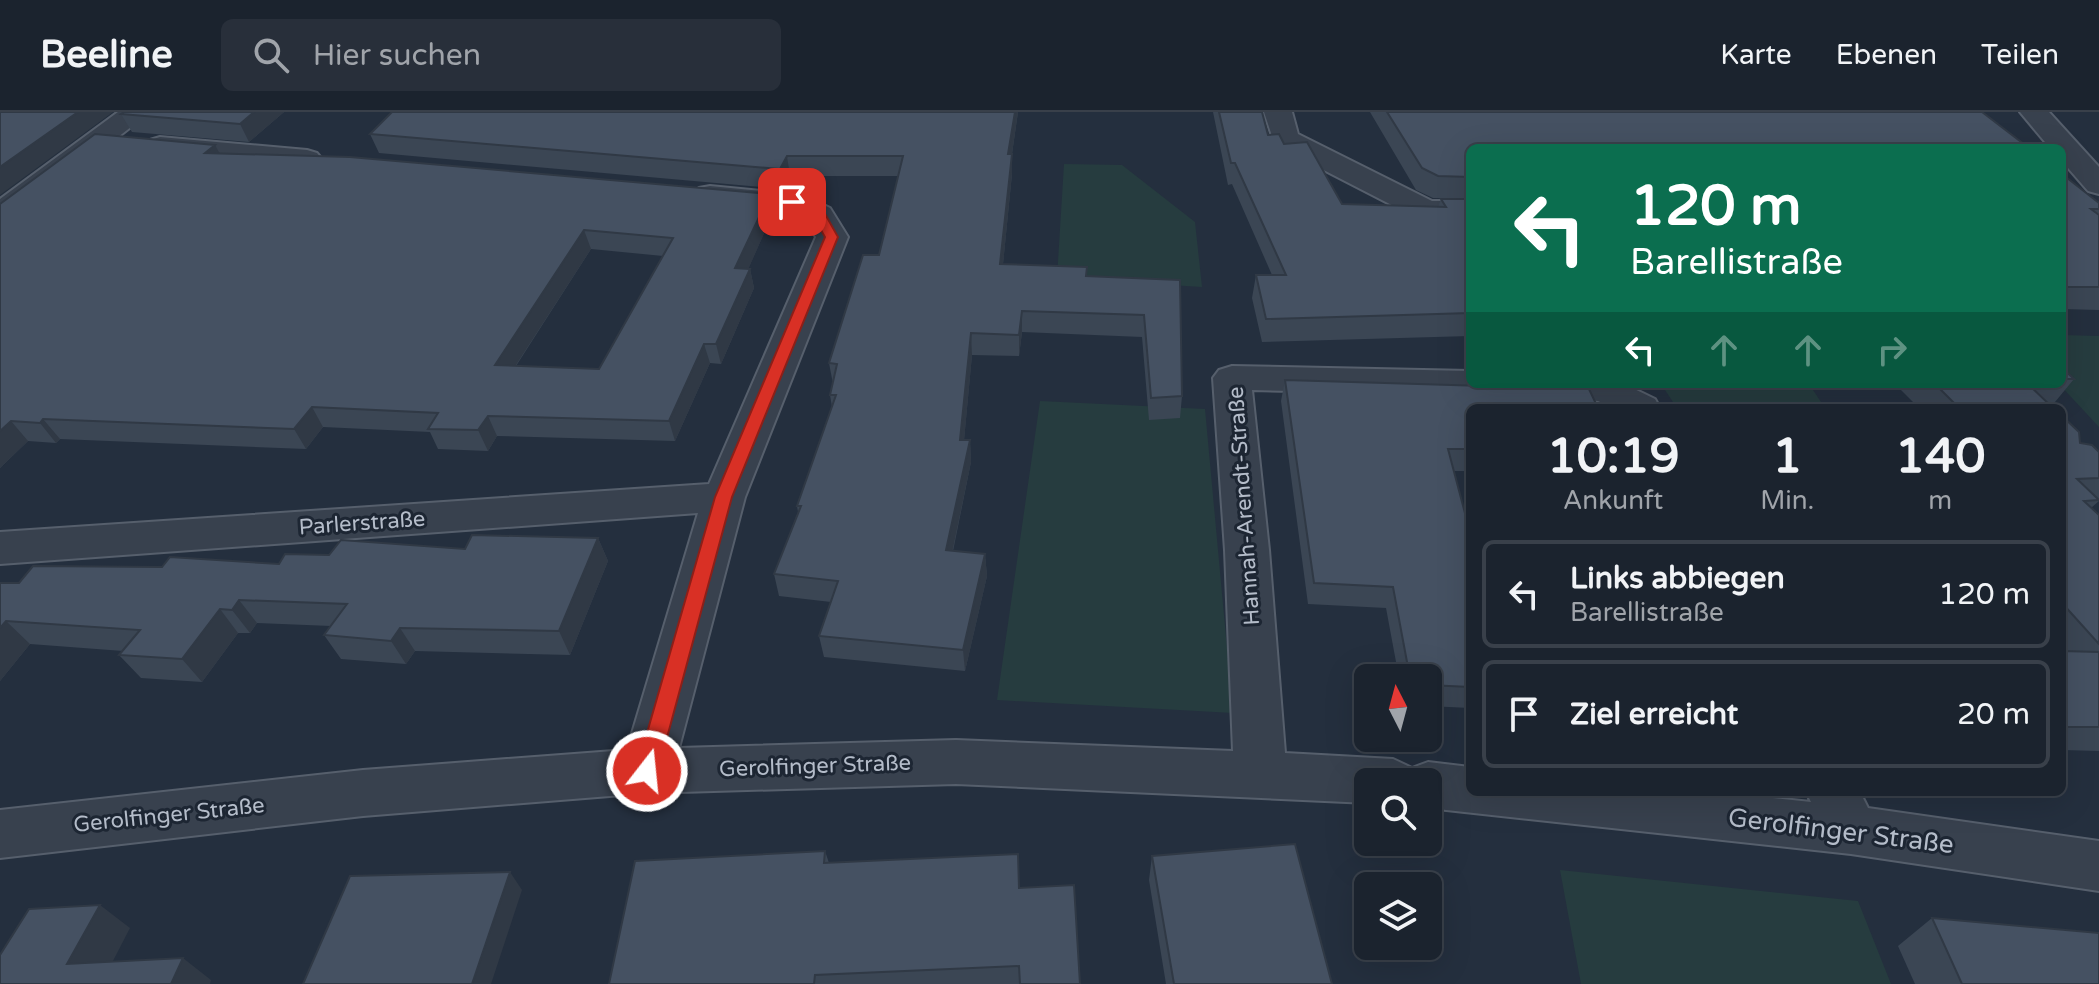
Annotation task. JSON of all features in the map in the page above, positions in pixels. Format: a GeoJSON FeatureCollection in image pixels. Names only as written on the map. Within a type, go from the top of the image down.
{"type":"FeatureCollection","features":[{"type":"Feature","properties":{"kind":"street"},"geometry":{"type":"LineString","coordinates":[[0,214],[136,112]]}},
{"type":"Feature","properties":{"kind":"street"},"geometry":{"type":"LineString","coordinates":[[1278,112],[1285,139],[1426,210],[1466,210]]}},
{"type":"Feature","properties":{"kind":"street"},"geometry":{"type":"LineString","coordinates":[[2034,112],[2062,144]]}},
{"type":"Feature","properties":{"kind":"street"},"geometry":{"type":"LineString","coordinates":[[98,140],[337,162]]}},
{"type":"Feature","properties":{"kind":"street"},"geometry":{"type":"LineString","coordinates":[[2066,148],[2099,185]]}},
{"type":"Feature","properties":{"kind":"street"},"geometry":{"type":"LineString","coordinates":[[647,771],[724,497],[832,237],[819,215],[792,202],[685,193]]}},
{"type":"Feature","properties":{"kind":"street","name":"Hannah-Arendt-Straße"},"geometry":{"type":"LineString","coordinates":[[1260,774],[1247,550],[1232,378],[1466,383]]}},
{"type":"Feature","properties":{"kind":"street"},"geometry":{"type":"LineString","coordinates":[[1580,388],[1600,389],[1635,404]]}},
{"type":"Feature","properties":{"kind":"street","name":"Parlerstraße"},"geometry":{"type":"LineString","coordinates":[[0,548],[724,497]]}},
{"type":"Feature","properties":{"kind":"street","name":"Gerolfinger Straße"},"geometry":{"type":"LineString","coordinates":[[0,834],[363,793],[647,771],[956,762],[1354,780]]}},
{"type":"Feature","properties":{"kind":"street"},"geometry":{"type":"LineString","coordinates":[[1442,787],[1466,790]]}},
{"type":"Feature","properties":{"kind":"street","name":"Gerolfinger Straße"},"geometry":{"type":"LineString","coordinates":[[1562,796],[1842,811],[2099,866]]}},
{"type":"Feature","properties":{"kind":"green space"},"geometry":{"type":"Polygon","coordinates":[[[1064,164],[1122,165],[1195,222],[1202,287],[1057,278],[1064,164]]]}},
{"type":"Feature","properties":{"kind":"green space"},"geometry":{"type":"Polygon","coordinates":[[[2066,335],[2099,336],[2099,427],[2063,388],[2066,388],[2066,335]]]}},
{"type":"Feature","properties":{"kind":"green space"},"geometry":{"type":"Polygon","coordinates":[[[1664,388],[1812,388],[1822,404],[1674,404],[1664,388]]]}},
{"type":"Feature","properties":{"kind":"green space"},"geometry":{"type":"Polygon","coordinates":[[[1040,401],[1205,409],[1233,713],[997,700],[1040,401]]]}},
{"type":"Feature","properties":{"kind":"green space"},"geometry":{"type":"Polygon","coordinates":[[[1560,870],[1858,901],[1891,984],[1581,984],[1560,870]]]}},
{"type":"Feature","properties":{"kind":"building"},"geometry":{"type":"Polygon","coordinates":[[[0,112],[78,112],[0,167],[0,112]]]}},
{"type":"Feature","properties":{"kind":"building"},"geometry":{"type":"Polygon","coordinates":[[[254,112],[240,124],[121,114],[254,112]]]}},
{"type":"Feature","properties":{"kind":"building"},"geometry":{"type":"Polygon","coordinates":[[[392,112],[1015,112],[1008,154],[1012,154],[1000,264],[1087,267],[1086,276],[1180,280],[1182,396],[1151,398],[1144,315],[1022,311],[1019,335],[971,333],[960,440],[970,440],[946,550],[985,554],[963,650],[819,636],[838,581],[774,574],[801,506],[797,506],[836,395],[830,395],[837,364],[829,363],[863,255],[879,255],[903,156],[787,156],[780,169],[370,134],[392,112]]]}},
{"type":"Feature","properties":{"kind":"building"},"geometry":{"type":"Polygon","coordinates":[[[1219,112],[1262,112],[1268,135],[1279,134],[1284,144],[1307,142],[1342,204],[1446,207],[1441,199],[1466,199],[1466,313],[1266,319],[1256,275],[1286,275],[1235,163],[1231,163],[1219,112]]]}},
{"type":"Feature","properties":{"kind":"building"},"geometry":{"type":"Polygon","coordinates":[[[1387,112],[1982,112],[2024,144],[1466,144],[1466,177],[1438,176],[1422,168],[1387,112]]]}},
{"type":"Feature","properties":{"kind":"building"},"geometry":{"type":"Polygon","coordinates":[[[95,134],[215,145],[205,153],[350,157],[770,194],[735,268],[750,269],[716,344],[704,344],[669,421],[488,416],[478,430],[428,429],[438,413],[312,407],[294,429],[43,419],[40,423],[11,421],[0,431],[0,204],[95,134]],[[584,230],[495,365],[599,369],[673,238],[584,230]]]}},
{"type":"Feature","properties":{"kind":"building"},"geometry":{"type":"Polygon","coordinates":[[[2066,177],[2099,203],[2099,209],[2091,209],[2099,215],[2099,287],[2066,287],[2066,177]]]}},
{"type":"Feature","properties":{"kind":"building"},"geometry":{"type":"Polygon","coordinates":[[[1285,380],[1466,385],[1466,388],[1589,389],[1596,404],[1466,404],[1466,449],[1448,449],[1466,517],[1466,687],[1442,686],[1442,664],[1407,664],[1393,587],[1314,583],[1285,380]]]}},
{"type":"Feature","properties":{"kind":"building"},"geometry":{"type":"Polygon","coordinates":[[[1939,388],[2032,388],[2049,404],[1955,404],[1939,388]]]}},
{"type":"Feature","properties":{"kind":"building"},"geometry":{"type":"Polygon","coordinates":[[[2066,420],[2079,432],[2080,443],[2092,445],[2099,452],[2099,478],[2077,479],[2099,500],[2084,501],[2099,515],[2099,644],[2066,607],[2066,420]]]}},
{"type":"Feature","properties":{"kind":"building"},"geometry":{"type":"Polygon","coordinates":[[[472,535],[598,538],[559,631],[400,628],[391,641],[324,635],[347,604],[239,600],[232,610],[220,609],[182,659],[119,655],[140,630],[6,621],[0,628],[0,583],[19,583],[33,566],[162,567],[170,557],[279,564],[285,554],[329,555],[341,540],[465,549],[472,535]]]}},
{"type":"Feature","properties":{"kind":"building"},"geometry":{"type":"Polygon","coordinates":[[[2066,651],[2099,652],[2099,727],[2066,727],[2066,651]]]}},
{"type":"Feature","properties":{"kind":"building"},"geometry":{"type":"Polygon","coordinates":[[[1295,844],[1332,984],[1174,984],[1152,856],[1295,844]]]}},
{"type":"Feature","properties":{"kind":"building"},"geometry":{"type":"Polygon","coordinates":[[[825,851],[824,863],[1018,854],[1019,888],[1074,885],[1080,984],[1020,984],[1019,966],[815,975],[814,984],[609,984],[635,861],[825,851]]]}},
{"type":"Feature","properties":{"kind":"building"},"geometry":{"type":"Polygon","coordinates":[[[510,872],[472,984],[303,984],[350,876],[510,872]]]}},
{"type":"Feature","properties":{"kind":"building"},"geometry":{"type":"Polygon","coordinates":[[[100,905],[67,964],[183,958],[171,984],[0,984],[0,955],[29,909],[100,905]]]}},
{"type":"Feature","properties":{"kind":"building"},"geometry":{"type":"Polygon","coordinates":[[[1932,918],[2099,933],[2099,984],[1962,984],[1932,918]]]}},
{"type":"Feature","properties":{"kind":"route"},"geometry":{"type":"LineString","coordinates":[[647,771],[724,497],[832,237],[819,215],[792,202]]}}]}
